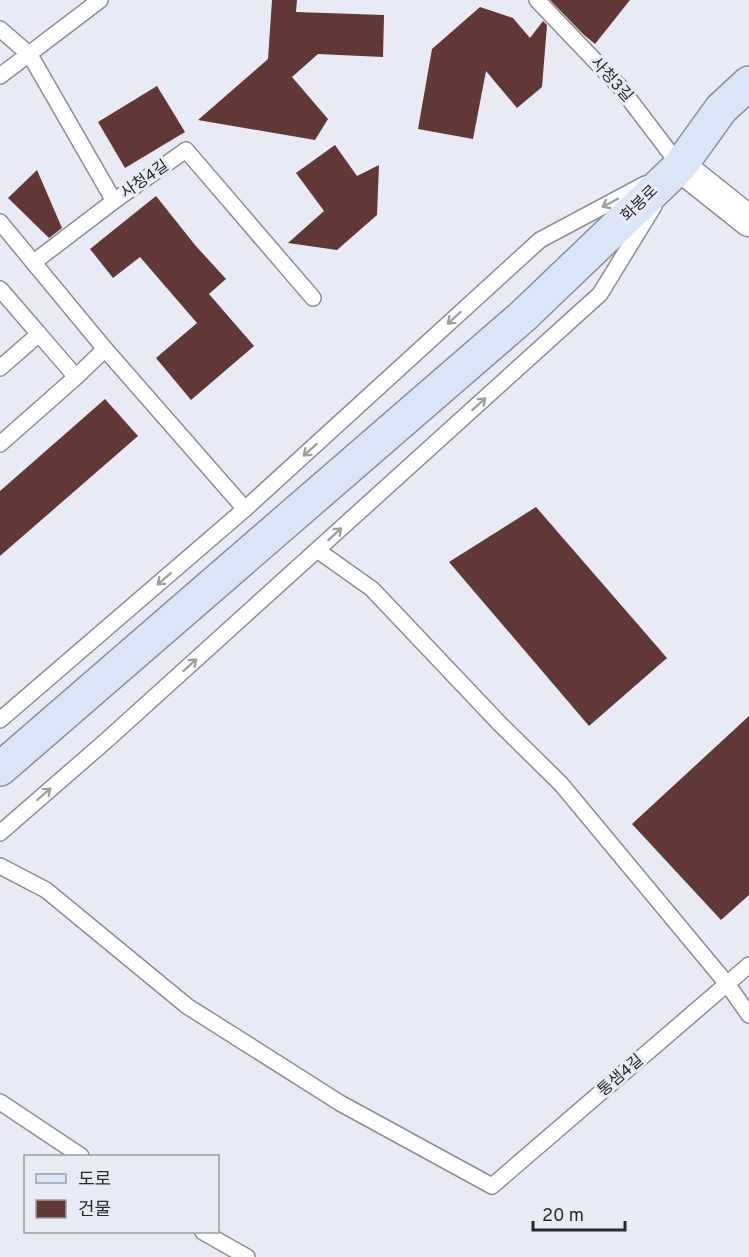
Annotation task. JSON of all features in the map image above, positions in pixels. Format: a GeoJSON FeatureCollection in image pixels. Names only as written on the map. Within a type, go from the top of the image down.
{"type":"FeatureCollection","features":[{"type":"Feature","properties":{"kind":"street","name":"화봉로"},"geometry":{"type":"LineString","coordinates":[[0,769],[522,316],[680,165],[721,109],[749,83]]}},
{"type":"Feature","properties":{"kind":"street"},"geometry":{"type":"LineString","coordinates":[[680,165],[749,221]]}},
{"type":"Feature","properties":{"kind":"lane"},"geometry":{"type":"LineString","coordinates":[[0,76],[100,0]]}},
{"type":"Feature","properties":{"kind":"lane","name":"사청3길"},"geometry":{"type":"LineString","coordinates":[[537,0],[620,87],[680,165]]}},
{"type":"Feature","properties":{"kind":"lane","name":"사청4길"},"geometry":{"type":"LineString","coordinates":[[0,29],[30,55],[114,201],[186,150],[313,298]]}},
{"type":"Feature","properties":{"kind":"lane"},"geometry":{"type":"LineString","coordinates":[[0,720],[245,509],[540,240],[680,165]]}},
{"type":"Feature","properties":{"kind":"lane"},"geometry":{"type":"LineString","coordinates":[[0,833],[108,739],[600,294],[680,165]]}},
{"type":"Feature","properties":{"kind":"lane"},"geometry":{"type":"LineString","coordinates":[[34,262],[114,201]]}},
{"type":"Feature","properties":{"kind":"lane"},"geometry":{"type":"LineString","coordinates":[[0,222],[105,349],[245,509]]}},
{"type":"Feature","properties":{"kind":"lane"},"geometry":{"type":"LineString","coordinates":[[0,289],[76,377]]}},
{"type":"Feature","properties":{"kind":"lane"},"geometry":{"type":"LineString","coordinates":[[0,368],[39,333]]}},
{"type":"Feature","properties":{"kind":"lane"},"geometry":{"type":"LineString","coordinates":[[0,444],[105,349]]}},
{"type":"Feature","properties":{"kind":"lane"},"geometry":{"type":"LineString","coordinates":[[317,550],[372,589],[500,724],[561,784],[728,985],[749,1016]]}},
{"type":"Feature","properties":{"kind":"lane","name":"통샘4길"},"geometry":{"type":"LineString","coordinates":[[0,866],[46,890],[187,1006],[340,1103],[492,1186],[749,965]]}},
{"type":"Feature","properties":{"kind":"lane"},"geometry":{"type":"LineString","coordinates":[[0,1102],[80,1155]]}},
{"type":"Feature","properties":{"kind":"lane"},"geometry":{"type":"LineString","coordinates":[[205,1233],[247,1257]]}},
{"type":"Feature","properties":{"kind":"building"},"geometry":{"type":"Polygon","coordinates":[[[272,0],[297,0],[296,12],[384,15],[383,57],[318,54],[292,77],[328,119],[315,140],[198,120],[268,59],[272,0]]]}},
{"type":"Feature","properties":{"kind":"building"},"geometry":{"type":"Polygon","coordinates":[[[550,0],[630,0],[595,44],[550,0]]]}},
{"type":"Feature","properties":{"kind":"building"},"geometry":{"type":"Polygon","coordinates":[[[480,7],[513,18],[530,38],[543,21],[547,25],[542,87],[517,108],[486,71],[473,139],[418,129],[432,49],[480,7]]]}},
{"type":"Feature","properties":{"kind":"building"},"geometry":{"type":"Polygon","coordinates":[[[157,86],[185,132],[125,168],[98,122],[157,86]]]}},
{"type":"Feature","properties":{"kind":"building"},"geometry":{"type":"Polygon","coordinates":[[[335,145],[357,176],[379,165],[377,215],[337,250],[288,243],[324,211],[296,173],[335,145]]]}},
{"type":"Feature","properties":{"kind":"building"},"geometry":{"type":"Polygon","coordinates":[[[37,170],[62,228],[49,238],[8,198],[37,170]]]}},
{"type":"Feature","properties":{"kind":"building"},"geometry":{"type":"Polygon","coordinates":[[[156,196],[226,279],[209,294],[254,346],[191,400],[156,358],[197,323],[140,257],[113,278],[90,249],[156,196]]]}},
{"type":"Feature","properties":{"kind":"building"},"geometry":{"type":"Polygon","coordinates":[[[105,399],[138,436],[0,556],[0,491],[105,399]]]}},
{"type":"Feature","properties":{"kind":"building"},"geometry":{"type":"Polygon","coordinates":[[[536,507],[667,658],[589,726],[449,562],[536,507]]]}},
{"type":"Feature","properties":{"kind":"building"},"geometry":{"type":"Polygon","coordinates":[[[749,716],[749,895],[721,920],[632,824],[749,716]]]}}]}
